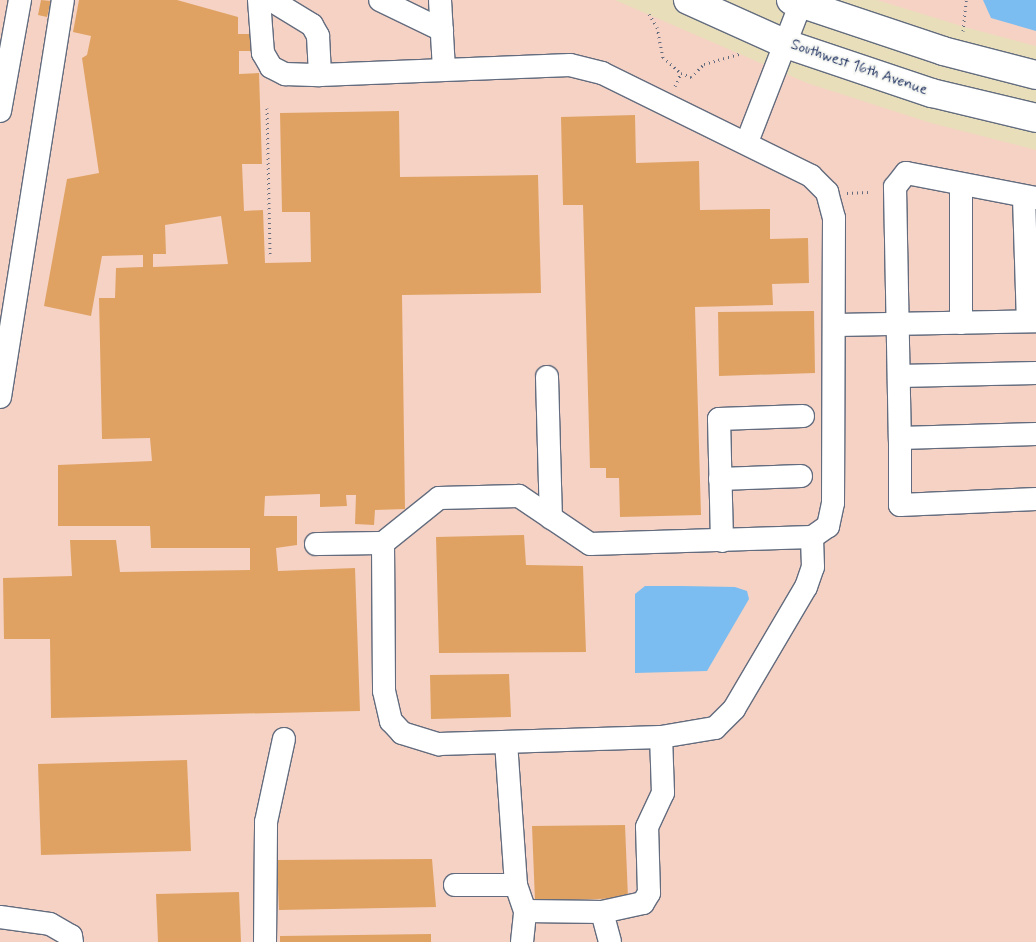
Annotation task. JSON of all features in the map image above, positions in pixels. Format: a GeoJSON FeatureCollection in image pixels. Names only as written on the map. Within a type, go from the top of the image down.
{"type":"FeatureCollection","features":[{"type":"Feature","properties":{"kind":"main road","name":"Southwest 16th Avenue"},"geometry":{"type":"LineString","coordinates":[[688,0],[786,44],[932,93],[1036,118]]}},
{"type":"Feature","properties":{"kind":"main road"},"geometry":{"type":"LineString","coordinates":[[798,1],[943,51],[1036,75]]}},
{"type":"Feature","properties":{"kind":"street"},"geometry":{"type":"LineString","coordinates":[[0,111],[20,0]]}},
{"type":"Feature","properties":{"kind":"street"},"geometry":{"type":"LineString","coordinates":[[0,398],[63,0]]}},
{"type":"Feature","properties":{"kind":"street"},"geometry":{"type":"LineString","coordinates":[[259,0],[263,54],[271,67],[285,74],[570,65],[602,73],[747,142],[811,176],[827,192],[834,218],[836,325],[833,509],[828,526],[812,537],[590,544],[520,496],[438,498],[383,543],[316,544]]}},
{"type":"Feature","properties":{"kind":"street"},"geometry":{"type":"LineString","coordinates":[[271,0],[312,25],[318,36],[320,74]]}},
{"type":"Feature","properties":{"kind":"street"},"geometry":{"type":"LineString","coordinates":[[380,0],[442,30]]}},
{"type":"Feature","properties":{"kind":"street"},"geometry":{"type":"LineString","coordinates":[[440,0],[444,69]]}},
{"type":"Feature","properties":{"kind":"street"},"geometry":{"type":"LineString","coordinates":[[747,142],[786,44],[798,1]]}},
{"type":"Feature","properties":{"kind":"street"},"geometry":{"type":"LineString","coordinates":[[836,325],[897,324],[961,323],[1032,321],[1030,198],[961,186],[906,172],[895,187],[897,324],[898,376],[900,438],[900,505],[1036,499]]}},
{"type":"Feature","properties":{"kind":"street"},"geometry":{"type":"LineString","coordinates":[[961,186],[961,323]]}},
{"type":"Feature","properties":{"kind":"street"},"geometry":{"type":"LineString","coordinates":[[898,376],[1036,373]]}},
{"type":"Feature","properties":{"kind":"street"},"geometry":{"type":"LineString","coordinates":[[548,377],[551,518]]}},
{"type":"Feature","properties":{"kind":"street"},"geometry":{"type":"LineString","coordinates":[[722,541],[719,419],[803,416]]}},
{"type":"Feature","properties":{"kind":"street"},"geometry":{"type":"LineString","coordinates":[[900,438],[1036,434]]}},
{"type":"Feature","properties":{"kind":"street"},"geometry":{"type":"LineString","coordinates":[[720,480],[801,476]]}},
{"type":"Feature","properties":{"kind":"street"},"geometry":{"type":"LineString","coordinates":[[383,543],[384,691],[392,721],[418,741],[506,742],[661,736],[708,730],[734,709],[806,587],[813,567],[812,537]]}},
{"type":"Feature","properties":{"kind":"street"},"geometry":{"type":"LineString","coordinates":[[525,911],[602,912],[643,903],[649,893],[647,828],[662,794],[661,736]]}},
{"type":"Feature","properties":{"kind":"street"},"geometry":{"type":"LineString","coordinates":[[265,942],[266,822],[284,739]]}},
{"type":"Feature","properties":{"kind":"street"},"geometry":{"type":"LineString","coordinates":[[506,742],[516,885],[525,911],[522,942]]}},
{"type":"Feature","properties":{"kind":"street"},"geometry":{"type":"LineString","coordinates":[[455,885],[516,885]]}},
{"type":"Feature","properties":{"kind":"street"},"geometry":{"type":"LineString","coordinates":[[602,912],[610,942]]}},
{"type":"Feature","properties":{"kind":"street"},"geometry":{"type":"LineString","coordinates":[[0,917],[50,924],[71,936],[72,942]]}},
{"type":"Feature","properties":{"kind":"path"},"geometry":{"type":"LineString","coordinates":[[963,31],[966,0]]}},
{"type":"Feature","properties":{"kind":"path"},"geometry":{"type":"LineString","coordinates":[[649,14],[658,27],[663,57],[681,73],[691,77],[704,64],[740,54]]}},
{"type":"Feature","properties":{"kind":"path"},"geometry":{"type":"LineString","coordinates":[[267,108],[270,254]]}},
{"type":"Feature","properties":{"kind":"path"},"geometry":{"type":"LineString","coordinates":[[844,193],[868,192]]}},
{"type":"Feature","properties":{"kind":"shaded area"},"geometry":{"type":"Polygon","coordinates":[[[0,0],[615,0],[807,83],[931,123],[1036,150],[1036,942],[0,942],[0,0]]]}},
{"type":"Feature","properties":{"kind":"shaded area"},"geometry":{"type":"Polygon","coordinates":[[[877,0],[1036,0],[1036,46],[968,28],[877,0]]]}},
{"type":"Feature","properties":{"kind":"water"},"geometry":{"type":"Polygon","coordinates":[[[983,0],[1036,0],[1036,31],[991,18],[983,0]]]}},
{"type":"Feature","properties":{"kind":"water"},"geometry":{"type":"Polygon","coordinates":[[[645,586],[735,587],[747,591],[749,599],[707,671],[635,673],[635,594],[645,586]]]}},
{"type":"Feature","properties":{"kind":"building"},"geometry":{"type":"Polygon","coordinates":[[[41,0],[51,1],[47,17],[38,15],[41,0]]]}},
{"type":"Feature","properties":{"kind":"building"},"geometry":{"type":"Polygon","coordinates":[[[79,0],[177,0],[238,17],[238,34],[257,34],[258,51],[239,51],[239,74],[259,73],[262,164],[242,164],[244,211],[263,210],[265,263],[311,262],[310,212],[282,212],[280,113],[399,111],[400,177],[538,175],[541,293],[402,295],[405,509],[375,510],[374,525],[355,524],[356,495],[346,495],[347,506],[320,507],[320,494],[265,496],[264,516],[297,516],[297,545],[276,548],[278,571],[355,568],[360,711],[51,718],[50,639],[4,639],[3,578],[72,576],[70,540],[116,540],[120,572],[250,570],[250,548],[151,548],[150,526],[58,526],[58,465],[152,461],[150,438],[102,439],[99,298],[115,298],[116,268],[143,267],[143,255],[102,256],[91,316],[44,306],[67,179],[99,173],[82,58],[87,55],[91,36],[73,32],[79,0]],[[221,216],[165,225],[166,254],[153,254],[153,267],[228,264],[221,216]]]}},
{"type":"Feature","properties":{"kind":"building"},"geometry":{"type":"Polygon","coordinates":[[[635,115],[636,163],[699,161],[700,210],[770,209],[770,239],[808,238],[809,283],[772,284],[773,305],[695,307],[701,515],[620,517],[619,478],[606,478],[606,468],[590,468],[583,205],[563,205],[561,117],[635,115]]]}},
{"type":"Feature","properties":{"kind":"building"},"geometry":{"type":"Polygon","coordinates":[[[814,311],[815,373],[719,376],[718,312],[814,311]]]}},
{"type":"Feature","properties":{"kind":"building"},"geometry":{"type":"Polygon","coordinates":[[[524,535],[526,565],[583,566],[586,652],[439,653],[436,537],[524,535]]]}},
{"type":"Feature","properties":{"kind":"building"},"geometry":{"type":"Polygon","coordinates":[[[509,674],[511,717],[431,719],[430,675],[509,674]]]}},
{"type":"Feature","properties":{"kind":"building"},"geometry":{"type":"Polygon","coordinates":[[[187,760],[191,851],[41,855],[38,764],[187,760]]]}},
{"type":"Feature","properties":{"kind":"building"},"geometry":{"type":"Polygon","coordinates":[[[625,825],[628,898],[535,901],[532,826],[625,825]]]}},
{"type":"Feature","properties":{"kind":"building"},"geometry":{"type":"Polygon","coordinates":[[[432,859],[436,907],[279,910],[277,860],[432,859]]]}},
{"type":"Feature","properties":{"kind":"building"},"geometry":{"type":"Polygon","coordinates":[[[239,892],[241,942],[158,942],[156,894],[239,892]]]}},
{"type":"Feature","properties":{"kind":"building"},"geometry":{"type":"Polygon","coordinates":[[[431,934],[431,942],[280,942],[280,936],[431,934]]]}}]}
